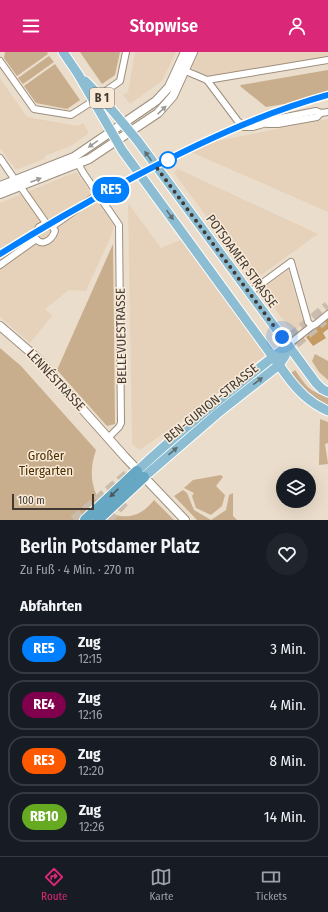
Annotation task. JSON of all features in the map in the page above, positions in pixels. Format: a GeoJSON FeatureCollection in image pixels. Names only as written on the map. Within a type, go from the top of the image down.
{"type":"FeatureCollection","features":[{"type":"Feature","properties":{"kind":"highway"},"geometry":{"type":"LineString","coordinates":[[85,520],[140,474]]}},
{"type":"Feature","properties":{"kind":"highway"},"geometry":{"type":"LineString","coordinates":[[98,520],[140,474]]}},
{"type":"Feature","properties":{"kind":"main road","name":"B 1"},"geometry":{"type":"LineString","coordinates":[[63,52],[96,98],[130,132]]}},
{"type":"Feature","properties":{"kind":"main road"},"geometry":{"type":"LineString","coordinates":[[76,160],[89,159],[158,113],[173,96],[182,69],[185,52]]}},
{"type":"Feature","properties":{"kind":"main road"},"geometry":{"type":"LineString","coordinates":[[0,194],[18,183],[76,160],[112,131],[162,96],[193,52]]}},
{"type":"Feature","properties":{"kind":"main road","name":"B 1"},"geometry":{"type":"LineString","coordinates":[[96,98],[117,141],[273,357],[307,400],[328,411]]}},
{"type":"Feature","properties":{"kind":"main road","name":"POTSDAMER STRASSE"},"geometry":{"type":"LineString","coordinates":[[130,132],[316,383],[328,392]]}},
{"type":"Feature","properties":{"kind":"main road"},"geometry":{"type":"LineString","coordinates":[[0,186],[18,183]]}},
{"type":"Feature","properties":{"kind":"main road","name":"LENNÉSTRASSE"},"geometry":{"type":"LineString","coordinates":[[0,326],[36,357],[140,474],[184,520]]}},
{"type":"Feature","properties":{"kind":"main road","name":"BEN-GURION-STRASSE"},"geometry":{"type":"LineString","coordinates":[[140,474],[200,415],[288,345]]}},
{"type":"Feature","properties":{"kind":"main road","name":"BEN-GURION-STRASSE"},"geometry":{"type":"LineString","coordinates":[[140,474],[279,365],[285,356],[288,345]]}},
{"type":"Feature","properties":{"kind":"street"},"geometry":{"type":"LineString","coordinates":[[0,61],[34,108],[71,115],[120,81],[126,52]]}},
{"type":"Feature","properties":{"kind":"street"},"geometry":{"type":"LineString","coordinates":[[207,80],[328,60]]}},
{"type":"Feature","properties":{"kind":"street"},"geometry":{"type":"LineString","coordinates":[[182,69],[207,80],[242,125],[250,127],[276,119],[316,111],[321,113],[328,112]]}},
{"type":"Feature","properties":{"kind":"street"},"geometry":{"type":"LineString","coordinates":[[0,158],[46,223],[53,226],[55,231],[50,239],[44,243],[39,243],[34,235],[35,231],[38,227],[46,223]]}},
{"type":"Feature","properties":{"kind":"street"},"geometry":{"type":"LineString","coordinates":[[53,226],[98,194],[76,160]]}},
{"type":"Feature","properties":{"kind":"street","name":"BELLEVUESTRASSE"},"geometry":{"type":"LineString","coordinates":[[98,194],[119,223],[121,423],[119,428],[108,438]]}},
{"type":"Feature","properties":{"kind":"street"},"geometry":{"type":"LineString","coordinates":[[0,265],[36,240]]}},
{"type":"Feature","properties":{"kind":"street"},"geometry":{"type":"LineString","coordinates":[[249,293],[292,262],[308,322],[312,326]]}},
{"type":"Feature","properties":{"kind":"street"},"geometry":{"type":"LineString","coordinates":[[288,345],[328,314]]}},
{"type":"Feature","properties":{"kind":"shaded area"},"geometry":{"type":"Polygon","coordinates":[[[135,52],[176,52],[162,81],[130,104],[123,95],[128,92],[135,52]]]}},
{"type":"Feature","properties":{"kind":"shaded area"},"geometry":{"type":"Polygon","coordinates":[[[196,52],[328,52],[328,57],[210,76],[193,69],[191,65],[196,52]]]}},
{"type":"Feature","properties":{"kind":"shaded area"},"geometry":{"type":"Polygon","coordinates":[[[0,78],[27,117],[78,126],[83,123],[89,133],[71,146],[45,156],[44,159],[16,170],[0,148],[0,78]]]}},
{"type":"Feature","properties":{"kind":"shaded area"},"geometry":{"type":"Polygon","coordinates":[[[328,119],[328,212],[182,148],[272,130],[328,119]]]}},
{"type":"Feature","properties":{"kind":"shaded area"},"geometry":{"type":"Polygon","coordinates":[[[178,169],[318,234],[254,280],[174,173],[178,169]]]}},
{"type":"Feature","properties":{"kind":"shaded area"},"geometry":{"type":"Polygon","coordinates":[[[76,172],[114,225],[112,234],[86,291],[69,290],[45,309],[52,316],[30,343],[0,317],[0,203],[76,172]]]}},
{"type":"Feature","properties":{"kind":"shaded area"},"geometry":{"type":"Polygon","coordinates":[[[128,203],[161,248],[183,239],[266,354],[205,404],[140,450],[132,444],[128,203]]]}},
{"type":"Feature","properties":{"kind":"shaded area"},"geometry":{"type":"Polygon","coordinates":[[[288,270],[304,323],[293,333],[261,290],[288,270]]]}},
{"type":"Feature","properties":{"kind":"shaded area"},"geometry":{"type":"Polygon","coordinates":[[[328,318],[328,329],[323,333],[326,338],[313,346],[306,337],[328,318]]]}},
{"type":"Feature","properties":{"kind":"green space"},"geometry":{"type":"Polygon","coordinates":[[[5,52],[47,52],[48,54],[17,76],[4,58],[5,52]]]}},
{"type":"Feature","properties":{"kind":"green space"},"geometry":{"type":"Polygon","coordinates":[[[80,52],[120,52],[115,75],[102,84],[80,52]]]}},
{"type":"Feature","properties":{"kind":"green space"},"geometry":{"type":"Polygon","coordinates":[[[49,56],[54,62],[23,84],[18,78],[49,56]]]}},
{"type":"Feature","properties":{"kind":"green space"},"geometry":{"type":"Polygon","coordinates":[[[55,64],[80,100],[67,109],[36,103],[24,86],[55,64]]]}},
{"type":"Feature","properties":{"kind":"green space"},"geometry":{"type":"Polygon","coordinates":[[[328,70],[328,97],[266,107],[240,86],[241,85],[328,70]]]}},
{"type":"Feature","properties":{"kind":"green space"},"geometry":{"type":"Polygon","coordinates":[[[113,244],[115,424],[107,426],[57,370],[113,244]]]}},
{"type":"Feature","properties":{"kind":"green space","name":"Großer Tiergarten"},"geometry":{"type":"Polygon","coordinates":[[[0,348],[21,366],[96,450],[92,475],[94,488],[99,500],[77,520],[0,520],[0,348]]]}},
{"type":"Feature","properties":{"kind":"green space"},"geometry":{"type":"Polygon","coordinates":[[[315,354],[328,361],[328,380],[319,372],[312,361],[315,354]]]}},
{"type":"Feature","properties":{"kind":"green space"},"geometry":{"type":"Polygon","coordinates":[[[295,370],[308,387],[316,392],[328,396],[328,405],[311,396],[298,384],[290,374],[295,370]]]}},
{"type":"Feature","properties":{"kind":"green space"},"geometry":{"type":"Polygon","coordinates":[[[320,419],[328,422],[328,443],[325,444],[328,464],[319,465],[320,419]]]}},
{"type":"Feature","properties":{"kind":"green space"},"geometry":{"type":"Polygon","coordinates":[[[221,475],[223,477],[216,486],[225,495],[222,506],[211,515],[196,508],[192,496],[194,493],[184,488],[193,480],[221,475]]]}},
{"type":"Feature","properties":{"kind":"green space"},"geometry":{"type":"Polygon","coordinates":[[[183,490],[187,493],[194,510],[211,520],[197,520],[174,496],[183,490]]]}},
{"type":"Feature","properties":{"kind":"green space"},"geometry":{"type":"Polygon","coordinates":[[[233,493],[233,516],[237,520],[211,520],[226,510],[229,495],[233,493]]]}},
{"type":"Feature","properties":{"kind":"green space"},"geometry":{"type":"Polygon","coordinates":[[[154,500],[174,520],[106,520],[112,514],[119,516],[130,516],[141,512],[154,500]]]}},
{"type":"Feature","properties":{"kind":"tunnel"},"geometry":{"type":"LineString","coordinates":[[279,347],[328,306]]}},
{"type":"Feature","properties":{"kind":"tunnel"},"geometry":{"type":"LineString","coordinates":[[284,353],[324,320]]}},
{"type":"Feature","properties":{"kind":"tunnel"},"geometry":{"type":"LineString","coordinates":[[230,398],[272,364]]}},
{"type":"Feature","properties":{"kind":"tunnel"},"geometry":{"type":"LineString","coordinates":[[74,520],[135,468]]}},
{"type":"Feature","properties":{"kind":"tunnel"},"geometry":{"type":"LineString","coordinates":[[107,520],[126,500]]}},
{"type":"Feature","properties":{"kind":"train","name":"RE5"},"geometry":{"type":"LineString","coordinates":[[0,254],[63,216],[212,138],[259,118],[318,97],[328,95]]}},
{"type":"Feature","properties":{"kind":"route"},"geometry":{"type":"LineString","coordinates":[[168,160],[157,168],[282,337]]}}]}
